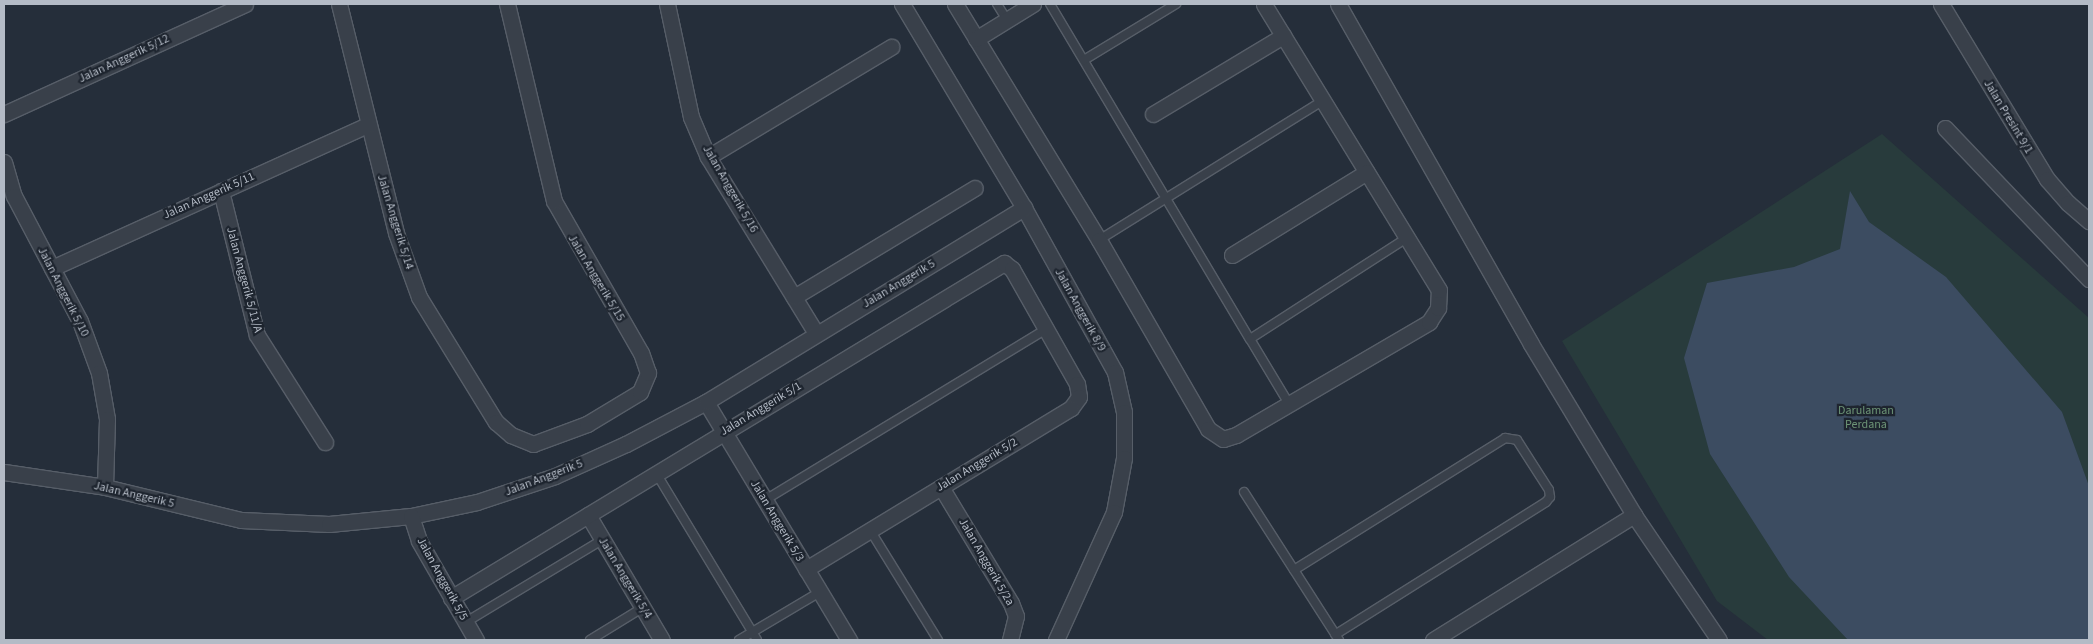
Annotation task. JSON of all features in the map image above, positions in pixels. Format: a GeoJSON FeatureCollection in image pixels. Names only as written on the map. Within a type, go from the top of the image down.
{"type":"FeatureCollection","features":[{"type":"Feature","properties":{"kind":"street","name":"Jalan Anggerik 5/12"},"geometry":{"type":"LineString","coordinates":[[4,114],[245,4]]}},
{"type":"Feature","properties":{"kind":"street","name":"Jalan Anggerik 5/14"},"geometry":{"type":"LineString","coordinates":[[339,4],[367,125],[396,233],[419,297],[496,422]]}},
{"type":"Feature","properties":{"kind":"street","name":"Jalan Anggerik 5/15"},"geometry":{"type":"LineString","coordinates":[[496,422],[511,435],[533,444],[587,424],[640,392],[648,373],[641,353],[554,201],[507,4]]}},
{"type":"Feature","properties":{"kind":"street","name":"Jalan Anggerik 5/16"},"geometry":{"type":"LineString","coordinates":[[667,4],[691,117],[708,157],[816,333]]}},
{"type":"Feature","properties":{"kind":"street","name":"Jalan Anggerik 8/9"},"geometry":{"type":"LineString","coordinates":[[902,4],[1024,208],[1115,372],[1124,412],[1124,458],[1114,512],[1056,640]]}},
{"type":"Feature","properties":{"kind":"street"},"geometry":{"type":"LineString","coordinates":[[956,4],[1099,240],[1208,429],[1222,439],[1236,435],[1429,322],[1438,308],[1439,290],[1264,4]]}},
{"type":"Feature","properties":{"kind":"street"},"geometry":{"type":"LineString","coordinates":[[976,39],[1034,4]]}},
{"type":"Feature","properties":{"kind":"street"},"geometry":{"type":"LineString","coordinates":[[1338,4],[1531,344],[1634,515],[1719,640]]}},
{"type":"Feature","properties":{"kind":"street","name":"Jalan Presint 9/1"},"geometry":{"type":"LineString","coordinates":[[1945,5],[2042,171],[2068,203],[2089,221]]}},
{"type":"Feature","properties":{"kind":"street"},"geometry":{"type":"LineString","coordinates":[[1153,114],[1283,36]]}},
{"type":"Feature","properties":{"kind":"street"},"geometry":{"type":"LineString","coordinates":[[708,157],[891,47]]}},
{"type":"Feature","properties":{"kind":"street","name":"Jalan Anggerik 5/11"},"geometry":{"type":"LineString","coordinates":[[52,268],[367,125]]}},
{"type":"Feature","properties":{"kind":"street"},"geometry":{"type":"LineString","coordinates":[[1945,128],[2089,278]]}},
{"type":"Feature","properties":{"kind":"street","name":"Jalan Anggerik 5/10"},"geometry":{"type":"LineString","coordinates":[[4,162],[14,196],[80,321],[99,373],[107,419],[105,487]]}},
{"type":"Feature","properties":{"kind":"street"},"geometry":{"type":"LineString","coordinates":[[1232,254],[1367,172]]}},
{"type":"Feature","properties":{"kind":"street"},"geometry":{"type":"LineString","coordinates":[[794,297],[975,188]]}},
{"type":"Feature","properties":{"kind":"street","name":"Jalan Anggerik 5/11/A"},"geometry":{"type":"LineString","coordinates":[[221,191],[257,335],[325,442]]}},
{"type":"Feature","properties":{"kind":"street","name":"Jalan Anggerik 5"},"geometry":{"type":"LineString","coordinates":[[4,472],[105,487],[241,520],[329,524],[411,516],[477,502],[555,476],[626,444],[706,402],[816,333],[1024,208]]}},
{"type":"Feature","properties":{"kind":"street","name":"Jalan Anggerik 5/1"},"geometry":{"type":"LineString","coordinates":[[451,598],[997,265],[1004,263],[1012,268],[1046,329]]}},
{"type":"Feature","properties":{"kind":"street","name":"Jalan Anggerik 5/2"},"geometry":{"type":"LineString","coordinates":[[806,570],[1071,408],[1078,397],[1077,384],[1046,329]]}},
{"type":"Feature","properties":{"kind":"street","name":"Jalan Anggerik 5/3"},"geometry":{"type":"LineString","coordinates":[[706,402],[848,640]]}},
{"type":"Feature","properties":{"kind":"street","name":"Jalan Anggerik 5/2a"},"geometry":{"type":"LineString","coordinates":[[941,487],[1011,603],[1016,616],[1010,640]]}},
{"type":"Feature","properties":{"kind":"street","name":"Jalan Anggerik 5/4"},"geometry":{"type":"LineString","coordinates":[[588,515],[662,640]]}},
{"type":"Feature","properties":{"kind":"street"},"geometry":{"type":"LineString","coordinates":[[1433,640],[1634,515]]}},
{"type":"Feature","properties":{"kind":"street","name":"Jalan Anggerik 5/5"},"geometry":{"type":"LineString","coordinates":[[411,516],[419,542],[476,640]]}},
{"type":"Feature","properties":{"kind":"lane"},"geometry":{"type":"LineString","coordinates":[[997,4],[1007,20]]}},
{"type":"Feature","properties":{"kind":"lane"},"geometry":{"type":"LineString","coordinates":[[1050,4],[1289,404]]}},
{"type":"Feature","properties":{"kind":"lane"},"geometry":{"type":"LineString","coordinates":[[1084,60],[1176,4]]}},
{"type":"Feature","properties":{"kind":"lane"},"geometry":{"type":"LineString","coordinates":[[1099,240],[1322,101]]}},
{"type":"Feature","properties":{"kind":"lane"},"geometry":{"type":"LineString","coordinates":[[1250,339],[1408,237]]}},
{"type":"Feature","properties":{"kind":"lane"},"geometry":{"type":"LineString","coordinates":[[765,500],[1046,329]]}},
{"type":"Feature","properties":{"kind":"lane"},"geometry":{"type":"LineString","coordinates":[[1244,492],[1294,570],[1337,637],[1546,502],[1550,497],[1549,490],[1523,448],[1512,436],[1505,438],[1294,570]]}},
{"type":"Feature","properties":{"kind":"lane"},"geometry":{"type":"LineString","coordinates":[[656,474],[757,640]]}},
{"type":"Feature","properties":{"kind":"lane"},"geometry":{"type":"LineString","coordinates":[[870,530],[938,640]]}},
{"type":"Feature","properties":{"kind":"lane"},"geometry":{"type":"LineString","coordinates":[[466,622],[602,540]]}},
{"type":"Feature","properties":{"kind":"lane"},"geometry":{"type":"LineString","coordinates":[[738,640],[820,592]]}},
{"type":"Feature","properties":{"kind":"lane"},"geometry":{"type":"LineString","coordinates":[[590,640],[642,608]]}},
{"type":"Feature","properties":{"kind":"green space","name":"Darulaman Perdana"},"geometry":{"type":"Polygon","coordinates":[[[1882,134],[2089,318],[2089,640],[1768,640],[1717,601],[1562,341],[1882,134]]]}},
{"type":"Feature","properties":{"kind":"water","name":"Darulaman Perdana"},"geometry":{"type":"Polygon","coordinates":[[[1850,191],[1869,222],[1946,277],[2062,412],[2089,486],[2089,640],[1848,640],[1789,577],[1710,454],[1684,358],[1707,283],[1794,267],[1840,249],[1850,191]]]}}]}
